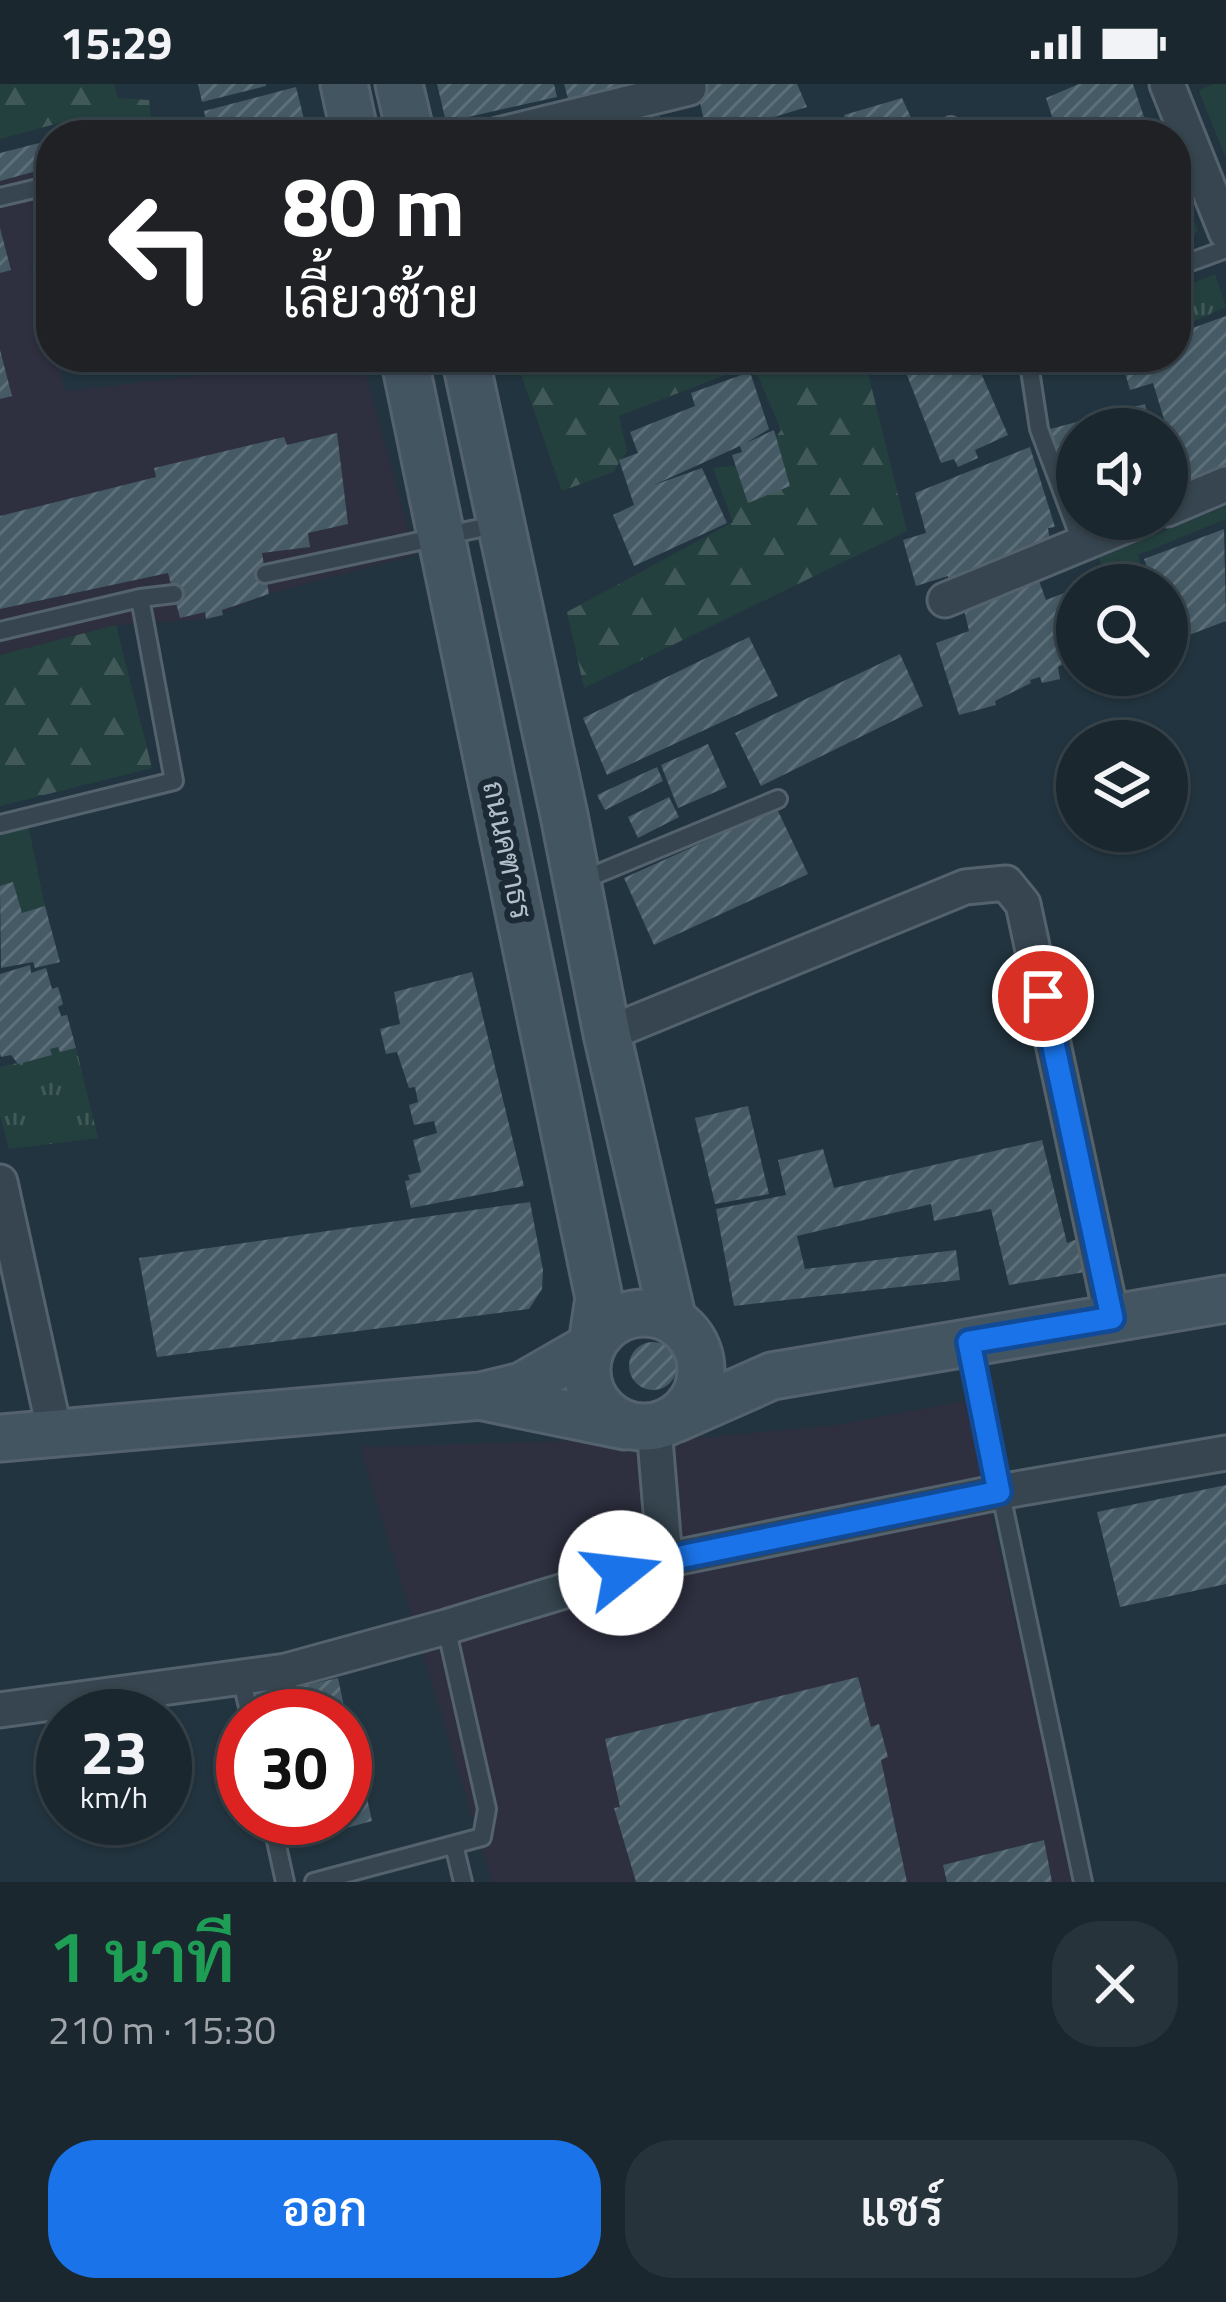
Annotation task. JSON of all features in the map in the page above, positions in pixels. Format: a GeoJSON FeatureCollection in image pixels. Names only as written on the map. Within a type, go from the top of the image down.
{"type":"FeatureCollection","features":[{"type":"Feature","properties":{"kind":"street"},"geometry":{"type":"LineString","coordinates":[[344,84],[352,120]]}},
{"type":"Feature","properties":{"kind":"street"},"geometry":{"type":"LineString","coordinates":[[399,84],[407,120]]}},
{"type":"Feature","properties":{"kind":"street"},"geometry":{"type":"LineString","coordinates":[[559,120],[688,88],[688,84]]}},
{"type":"Feature","properties":{"kind":"street"},"geometry":{"type":"LineString","coordinates":[[1167,84],[1181,120]]}},
{"type":"Feature","properties":{"kind":"street"},"geometry":{"type":"LineString","coordinates":[[1191,144],[1226,232]]}},
{"type":"Feature","properties":{"kind":"street","name":"ถนนคฑาธร"},"geometry":{"type":"LineString","coordinates":[[407,372],[599,1298],[591,1346]]}},
{"type":"Feature","properties":{"kind":"street","name":"ถนนคฑาธร"},"geometry":{"type":"LineString","coordinates":[[468,372],[607,1034],[678,1324]]}},
{"type":"Feature","properties":{"kind":"street"},"geometry":{"type":"LineString","coordinates":[[1188,500],[1226,484]]}},
{"type":"Feature","properties":{"kind":"street"},"geometry":{"type":"LineString","coordinates":[[945,600],[1092,540]]}},
{"type":"Feature","properties":{"kind":"street"},"geometry":{"type":"LineString","coordinates":[[607,1034],[965,887],[1006,883],[1023,904],[1112,1318]]}},
{"type":"Feature","properties":{"kind":"street"},"geometry":{"type":"LineString","coordinates":[[0,1182],[56,1433]]}},
{"type":"Feature","properties":{"kind":"street"},"geometry":{"type":"LineString","coordinates":[[481,1396],[653,1424],[772,1376],[1226,1300]]}},
{"type":"Feature","properties":{"kind":"street"},"geometry":{"type":"LineString","coordinates":[[0,1438],[481,1396],[522,1386],[591,1346],[607,1325],[629,1314],[652,1313],[678,1324],[772,1376]]}},
{"type":"Feature","properties":{"kind":"street"},"geometry":{"type":"LineString","coordinates":[[591,1346],[586,1372],[592,1396],[607,1415],[653,1424],[688,1407],[701,1375],[693,1341],[678,1324]]}},
{"type":"Feature","properties":{"kind":"street"},"geometry":{"type":"LineString","coordinates":[[653,1424],[665,1560]]}},
{"type":"Feature","properties":{"kind":"street"},"geometry":{"type":"LineString","coordinates":[[0,1710],[286,1671],[665,1560],[999,1492],[1226,1453]]}},
{"type":"Feature","properties":{"kind":"lane"},"geometry":{"type":"LineString","coordinates":[[0,197],[36,189]]}},
{"type":"Feature","properties":{"kind":"lane"},"geometry":{"type":"LineString","coordinates":[[1191,263],[1226,249]]}},
{"type":"Feature","properties":{"kind":"lane"},"geometry":{"type":"LineString","coordinates":[[1030,372],[1039,429],[1082,544]]}},
{"type":"Feature","properties":{"kind":"lane"},"geometry":{"type":"LineString","coordinates":[[266,574],[499,524]]}},
{"type":"Feature","properties":{"kind":"lane"},"geometry":{"type":"LineString","coordinates":[[0,631],[174,593]]}},
{"type":"Feature","properties":{"kind":"lane"},"geometry":{"type":"LineString","coordinates":[[0,824],[174,782],[140,598]]}},
{"type":"Feature","properties":{"kind":"lane"},"geometry":{"type":"LineString","coordinates":[[577,882],[778,799]]}},
{"type":"Feature","properties":{"kind":"lane"},"geometry":{"type":"LineString","coordinates":[[969,1342],[1083,1882]]}},
{"type":"Feature","properties":{"kind":"lane"},"geometry":{"type":"LineString","coordinates":[[314,1882],[482,1837],[487,1809],[446,1627]]}},
{"type":"Feature","properties":{"kind":"lane"},"geometry":{"type":"LineString","coordinates":[[241,1677],[244,1689]]}},
{"type":"Feature","properties":{"kind":"lane"},"geometry":{"type":"LineString","coordinates":[[277,1845],[285,1882]]}},
{"type":"Feature","properties":{"kind":"lane"},"geometry":{"type":"LineString","coordinates":[[454,1845],[463,1882]]}},
{"type":"Feature","properties":{"kind":"shaded area"},"geometry":{"type":"Polygon","coordinates":[[[36,144],[36,263],[31,265],[36,284],[36,372],[60,372],[66,391],[221,372],[365,372],[415,555],[269,594],[206,619],[117,625],[0,655],[0,153],[36,144]]]}},
{"type":"Feature","properties":{"kind":"shaded area"},"geometry":{"type":"Polygon","coordinates":[[[965,1401],[1075,1882],[492,1882],[360,1447],[709,1437],[836,1425],[965,1401]]]}},
{"type":"Feature","properties":{"kind":"green space"},"geometry":{"type":"Polygon","coordinates":[[[0,84],[114,84],[118,98],[149,100],[151,120],[36,120],[36,129],[0,139],[0,84]]]}},
{"type":"Feature","properties":{"kind":"green space"},"geometry":{"type":"Polygon","coordinates":[[[1226,84],[1226,158],[1199,91],[1226,84]]]}},
{"type":"Feature","properties":{"kind":"green space"},"geometry":{"type":"Polygon","coordinates":[[[1215,274],[1226,307],[1191,322],[1191,284],[1215,274]]]}},
{"type":"Feature","properties":{"kind":"green space"},"geometry":{"type":"Polygon","coordinates":[[[520,372],[732,372],[619,416],[627,451],[613,472],[562,491],[520,372]]]}},
{"type":"Feature","properties":{"kind":"green space"},"geometry":{"type":"Polygon","coordinates":[[[756,372],[868,372],[907,531],[584,688],[567,612],[733,522],[713,468],[758,463],[781,430],[756,372]]]}},
{"type":"Feature","properties":{"kind":"green space"},"geometry":{"type":"Polygon","coordinates":[[[1226,506],[1226,519],[1188,535],[1188,522],[1226,506]]]}},
{"type":"Feature","properties":{"kind":"green space"},"geometry":{"type":"Polygon","coordinates":[[[1143,540],[1175,540],[1138,555],[1141,564],[1101,564],[1099,558],[1143,540]]]}},
{"type":"Feature","properties":{"kind":"green space"},"geometry":{"type":"Polygon","coordinates":[[[116,625],[152,768],[0,806],[0,655],[116,625]]]}},
{"type":"Feature","properties":{"kind":"green space"},"geometry":{"type":"Polygon","coordinates":[[[28,825],[45,906],[22,913],[13,883],[0,886],[0,833],[28,825]]]}},
{"type":"Feature","properties":{"kind":"green space"},"geometry":{"type":"Polygon","coordinates":[[[58,1047],[60,1052],[76,1048],[98,1138],[9,1149],[0,1116],[0,1067],[52,1055],[50,1049],[58,1047]]]}},
{"type":"Feature","properties":{"kind":"building"},"geometry":{"type":"Polygon","coordinates":[[[198,84],[266,84],[266,86],[202,102],[198,84]]]}},
{"type":"Feature","properties":{"kind":"building"},"geometry":{"type":"Polygon","coordinates":[[[437,84],[554,84],[557,97],[446,120],[437,84]]]}},
{"type":"Feature","properties":{"kind":"building"},"geometry":{"type":"Polygon","coordinates":[[[564,84],[633,84],[633,86],[569,102],[564,84]]]}},
{"type":"Feature","properties":{"kind":"building"},"geometry":{"type":"Polygon","coordinates":[[[696,84],[797,84],[807,107],[774,120],[704,120],[696,84]]]}},
{"type":"Feature","properties":{"kind":"building"},"geometry":{"type":"Polygon","coordinates":[[[1079,84],[1133,84],[1145,120],[1053,120],[1046,98],[1079,84]]]}},
{"type":"Feature","properties":{"kind":"building"},"geometry":{"type":"Polygon","coordinates":[[[296,87],[304,120],[206,120],[204,111],[296,87]]]}},
{"type":"Feature","properties":{"kind":"building"},"geometry":{"type":"Polygon","coordinates":[[[902,98],[912,120],[846,120],[844,115],[902,98]]]}},
{"type":"Feature","properties":{"kind":"building"},"geometry":{"type":"Polygon","coordinates":[[[647,111],[650,119],[659,116],[660,120],[618,120],[647,111]]]}},
{"type":"Feature","properties":{"kind":"building"},"geometry":{"type":"Polygon","coordinates":[[[36,144],[36,171],[0,181],[0,153],[36,144]]]}},
{"type":"Feature","properties":{"kind":"building"},"geometry":{"type":"Polygon","coordinates":[[[0,228],[11,270],[0,273],[0,228]]]}},
{"type":"Feature","properties":{"kind":"building"},"geometry":{"type":"Polygon","coordinates":[[[1226,316],[1226,476],[1188,487],[1188,408],[1161,408],[1153,383],[1130,390],[1125,372],[1191,372],[1191,329],[1226,316]]]}},
{"type":"Feature","properties":{"kind":"building"},"geometry":{"type":"Polygon","coordinates":[[[0,350],[12,396],[0,399],[0,350]]]}},
{"type":"Feature","properties":{"kind":"building"},"geometry":{"type":"Polygon","coordinates":[[[750,372],[769,429],[746,443],[774,430],[790,486],[748,503],[732,455],[742,452],[740,446],[654,485],[702,468],[727,523],[634,566],[613,515],[634,505],[619,460],[638,453],[630,432],[695,406],[691,393],[750,372]]]}},
{"type":"Feature","properties":{"kind":"building"},"geometry":{"type":"Polygon","coordinates":[[[906,372],[981,372],[1008,435],[975,450],[978,458],[958,467],[954,459],[941,463],[906,372]]]}},
{"type":"Feature","properties":{"kind":"building"},"geometry":{"type":"Polygon","coordinates":[[[337,433],[348,524],[308,533],[310,547],[262,553],[269,594],[222,610],[223,615],[206,619],[205,612],[180,618],[168,573],[0,609],[0,516],[156,477],[154,468],[284,437],[287,445],[337,433]]]}},
{"type":"Feature","properties":{"kind":"building"},"geometry":{"type":"Polygon","coordinates":[[[1030,447],[1055,527],[1048,528],[1050,541],[949,580],[948,576],[916,586],[903,540],[926,533],[915,493],[1030,447]]]}},
{"type":"Feature","properties":{"kind":"building"},"geometry":{"type":"Polygon","coordinates":[[[1224,529],[1226,621],[1188,635],[1188,564],[1146,564],[1144,559],[1224,529]]]}},
{"type":"Feature","properties":{"kind":"building"},"geometry":{"type":"Polygon","coordinates":[[[1038,578],[1046,600],[1056,596],[1056,680],[1030,680],[995,701],[996,705],[959,715],[936,643],[969,631],[964,610],[1038,578]]]}},
{"type":"Feature","properties":{"kind":"building"},"geometry":{"type":"Polygon","coordinates":[[[749,637],[778,696],[607,775],[583,718],[749,637]]]}},
{"type":"Feature","properties":{"kind":"building"},"geometry":{"type":"Polygon","coordinates":[[[900,654],[923,706],[761,786],[735,733],[900,654]]]}},
{"type":"Feature","properties":{"kind":"building"},"geometry":{"type":"Polygon","coordinates":[[[708,744],[727,787],[678,808],[661,765],[708,744]]]}},
{"type":"Feature","properties":{"kind":"building"},"geometry":{"type":"Polygon","coordinates":[[[657,767],[663,781],[605,810],[597,795],[657,767]]]}},
{"type":"Feature","properties":{"kind":"building"},"geometry":{"type":"Polygon","coordinates":[[[669,797],[679,817],[638,838],[628,817],[669,797]]]}},
{"type":"Feature","properties":{"kind":"building"},"geometry":{"type":"Polygon","coordinates":[[[777,809],[808,874],[654,945],[624,878],[777,809]]]}},
{"type":"Feature","properties":{"kind":"building"},"geometry":{"type":"Polygon","coordinates":[[[13,882],[22,913],[45,906],[60,962],[1,968],[0,886],[13,882]]]}},
{"type":"Feature","properties":{"kind":"building"},"geometry":{"type":"Polygon","coordinates":[[[30,965],[31,973],[46,968],[52,989],[58,987],[63,1004],[58,1007],[61,1016],[67,1015],[76,1048],[50,1049],[52,1055],[18,1064],[11,1055],[1,1057],[0,1053],[0,974],[30,965]]]}},
{"type":"Feature","properties":{"kind":"building"},"geometry":{"type":"Polygon","coordinates":[[[472,972],[524,1186],[411,1208],[405,1181],[410,1180],[408,1175],[421,1172],[413,1140],[437,1133],[434,1121],[414,1125],[409,1105],[418,1102],[415,1087],[409,1088],[397,1052],[386,1054],[380,1029],[400,1024],[394,992],[472,972]]]}},
{"type":"Feature","properties":{"kind":"building"},"geometry":{"type":"Polygon","coordinates":[[[748,1106],[769,1194],[715,1204],[695,1118],[748,1106]]]}},
{"type":"Feature","properties":{"kind":"building"},"geometry":{"type":"Polygon","coordinates":[[[1042,1140],[1067,1243],[1077,1239],[1085,1272],[1009,1285],[991,1209],[934,1221],[931,1204],[797,1236],[805,1269],[956,1250],[960,1280],[734,1306],[716,1209],[786,1195],[778,1160],[823,1149],[834,1188],[1042,1140]]]}},
{"type":"Feature","properties":{"kind":"building"},"geometry":{"type":"Polygon","coordinates":[[[530,1202],[543,1270],[542,1289],[529,1309],[157,1357],[139,1258],[530,1202]]]}},
{"type":"Feature","properties":{"kind":"building"},"geometry":{"type":"Polygon","coordinates":[[[653,1342],[670,1349],[677,1366],[670,1383],[653,1390],[636,1383],[629,1366],[636,1349],[653,1342]]]}},
{"type":"Feature","properties":{"kind":"building"},"geometry":{"type":"Polygon","coordinates":[[[1226,1485],[1226,1584],[1120,1607],[1097,1512],[1226,1485]]]}},
{"type":"Feature","properties":{"kind":"building"},"geometry":{"type":"Polygon","coordinates":[[[858,1677],[871,1727],[879,1724],[888,1757],[881,1760],[907,1882],[636,1882],[614,1808],[620,1807],[605,1739],[858,1677]]]}},
{"type":"Feature","properties":{"kind":"building"},"geometry":{"type":"Polygon","coordinates":[[[338,1678],[340,1689],[290,1689],[338,1678]]]}},
{"type":"Feature","properties":{"kind":"building"},"geometry":{"type":"Polygon","coordinates":[[[1044,1840],[1052,1882],[947,1882],[943,1865],[1044,1840]]]}},
{"type":"Feature","properties":{"kind":"route"},"geometry":{"type":"LineString","coordinates":[[621,1573],[999,1492],[969,1342],[1112,1318],[1043,996]]}}]}
